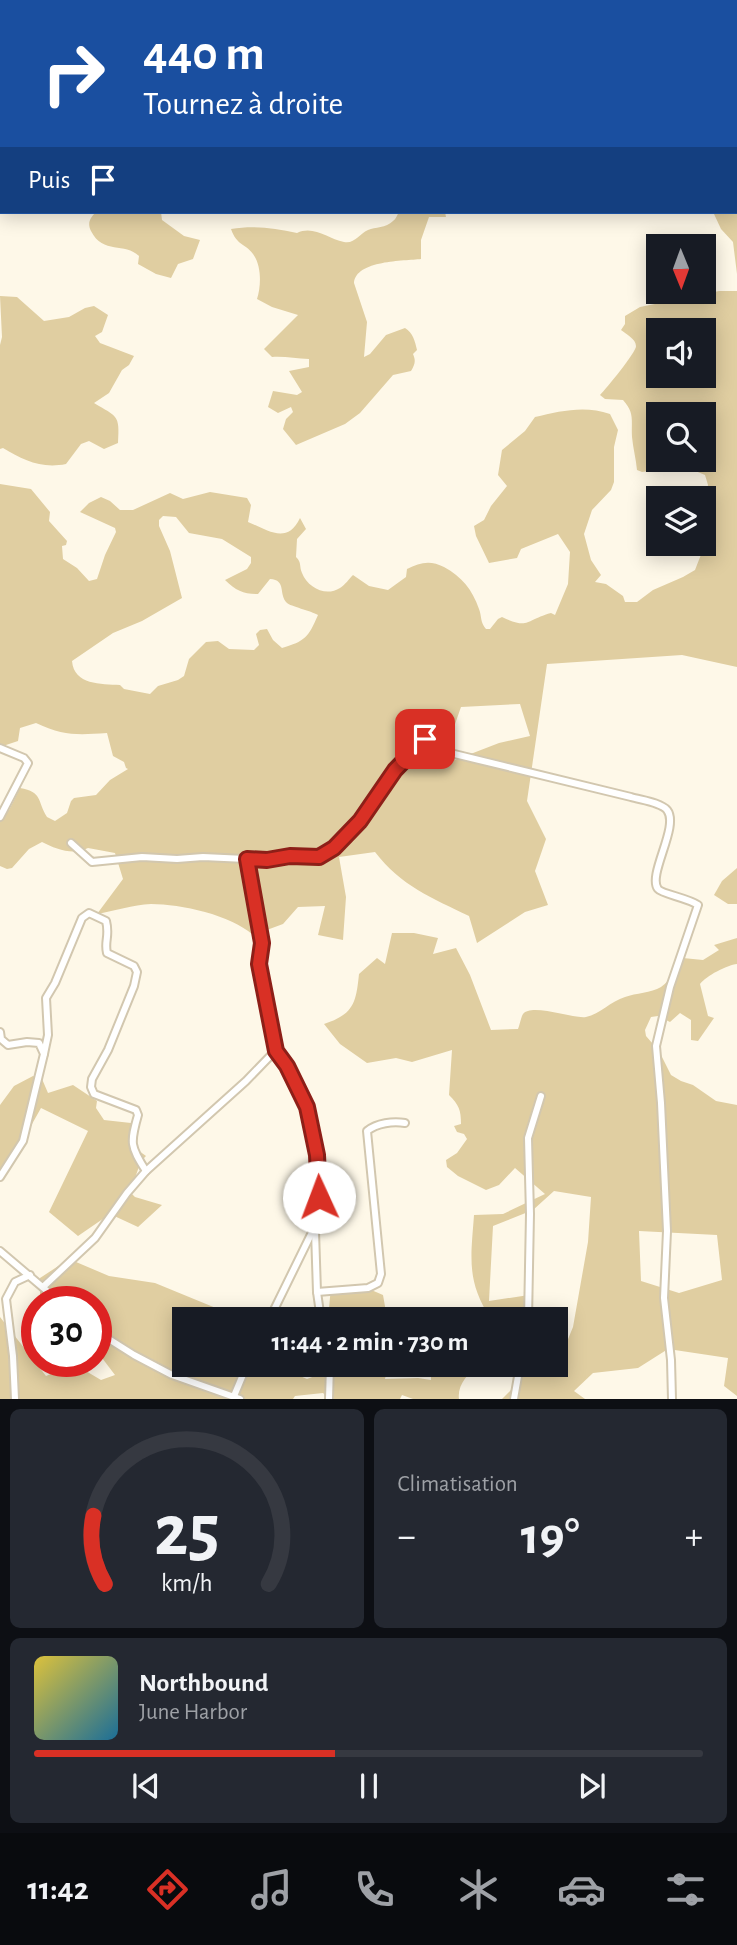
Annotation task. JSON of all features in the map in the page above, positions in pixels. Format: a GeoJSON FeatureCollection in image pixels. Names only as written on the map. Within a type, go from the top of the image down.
{"type":"FeatureCollection","features":[{"type":"Feature","properties":{"kind":"street"},"geometry":{"type":"LineString","coordinates":[[71,843],[92,862],[142,857],[267,860],[290,856],[319,857],[334,848],[360,821],[395,770],[425,739],[439,750],[631,797],[667,810],[670,817],[665,846],[654,879],[656,887],[661,893],[688,899],[698,905],[670,987],[656,1046],[662,1102],[667,1231],[664,1298],[672,1399]]}},
{"type":"Feature","properties":{"kind":"street"},"geometry":{"type":"LineString","coordinates":[[0,748],[24,758],[28,763],[0,817]]}},
{"type":"Feature","properties":{"kind":"street"},"geometry":{"type":"LineString","coordinates":[[247,859],[262,943],[259,964],[276,1051],[287,1066],[307,1107],[317,1155],[320,1216],[275,1307]]}},
{"type":"Feature","properties":{"kind":"street"},"geometry":{"type":"LineString","coordinates":[[0,1177],[23,1141],[48,1035],[46,998],[82,918],[89,913],[106,921],[110,933],[107,953],[134,966],[137,972],[134,986],[108,1050],[92,1079],[91,1087],[94,1094],[136,1110],[138,1115],[130,1141],[146,1171]]}},
{"type":"Feature","properties":{"kind":"street"},"geometry":{"type":"LineString","coordinates":[[0,1032],[1,1039],[8,1045]]}},
{"type":"Feature","properties":{"kind":"street"},"geometry":{"type":"LineString","coordinates":[[0,1048],[27,1042],[38,1043],[44,1054]]}},
{"type":"Feature","properties":{"kind":"street"},"geometry":{"type":"LineString","coordinates":[[44,1286],[95,1238],[146,1171],[276,1051]]}},
{"type":"Feature","properties":{"kind":"street"},"geometry":{"type":"LineString","coordinates":[[530,1307],[528,1138],[541,1096]]}},
{"type":"Feature","properties":{"kind":"street"},"geometry":{"type":"LineString","coordinates":[[317,1292],[368,1288],[378,1283],[381,1274],[367,1131],[373,1126],[397,1122],[405,1124]]}},
{"type":"Feature","properties":{"kind":"street"},"geometry":{"type":"LineString","coordinates":[[315,1227],[319,1307]]}},
{"type":"Feature","properties":{"kind":"street"},"geometry":{"type":"LineString","coordinates":[[0,1251],[42,1286]]}},
{"type":"Feature","properties":{"kind":"street"},"geometry":{"type":"LineString","coordinates":[[15,1399],[6,1299],[15,1282],[30,1275]]}},
{"type":"Feature","properties":{"kind":"street"},"geometry":{"type":"LineString","coordinates":[[112,1341],[172,1375],[237,1398],[243,1377]]}},
{"type":"Feature","properties":{"kind":"street"},"geometry":{"type":"LineString","coordinates":[[329,1399],[330,1377]]}},
{"type":"Feature","properties":{"kind":"street"},"geometry":{"type":"LineString","coordinates":[[514,1399],[518,1377]]}},
{"type":"Feature","properties":{"kind":"shaded area"},"geometry":{"type":"Polygon","coordinates":[[[95,214],[161,214],[162,220],[184,236],[200,240],[193,259],[178,264],[171,278],[156,274],[138,264],[139,256],[133,252],[102,243],[91,231],[91,219],[95,214]]]}},
{"type":"Feature","properties":{"kind":"shaded area"},"geometry":{"type":"Polygon","coordinates":[[[398,214],[445,214],[446,217],[429,217],[421,240],[421,259],[372,266],[357,275],[354,283],[367,322],[364,357],[370,354],[386,335],[405,328],[412,335],[417,350],[413,354],[415,361],[411,371],[393,375],[360,413],[345,424],[296,445],[283,429],[286,419],[293,412],[291,407],[278,413],[268,407],[273,391],[297,395],[302,392],[289,371],[309,367],[309,359],[272,357],[264,349],[298,315],[257,299],[260,283],[258,264],[250,250],[236,239],[231,229],[248,227],[297,233],[309,231],[348,242],[395,219],[398,214]]]}},
{"type":"Feature","properties":{"kind":"shaded area"},"geometry":{"type":"Polygon","coordinates":[[[714,214],[737,214],[737,274],[733,242],[721,229],[714,214]]]}},
{"type":"Feature","properties":{"kind":"shaded area"},"geometry":{"type":"Polygon","coordinates":[[[737,291],[737,667],[682,655],[547,664],[527,801],[546,839],[535,871],[548,905],[525,912],[477,943],[469,916],[406,882],[375,852],[339,857],[346,897],[343,940],[318,935],[325,906],[298,907],[283,924],[253,935],[219,916],[176,906],[151,904],[97,914],[123,879],[115,853],[88,848],[65,851],[42,842],[29,849],[12,868],[0,866],[0,809],[9,810],[20,788],[33,792],[47,817],[55,821],[67,813],[74,798],[96,795],[110,780],[128,769],[124,762],[113,756],[107,733],[71,734],[36,723],[20,728],[18,741],[0,747],[0,484],[31,489],[50,512],[49,521],[67,541],[66,545],[62,546],[63,559],[77,568],[89,581],[97,579],[116,532],[115,528],[80,512],[89,503],[101,497],[120,510],[133,510],[170,493],[183,499],[210,492],[247,498],[251,505],[248,522],[269,531],[289,531],[300,518],[306,529],[297,539],[296,557],[308,583],[318,590],[335,591],[353,575],[369,586],[388,590],[406,577],[407,569],[421,563],[435,563],[466,584],[476,602],[484,626],[490,629],[502,617],[523,623],[551,613],[555,615],[568,584],[570,552],[558,534],[521,549],[517,558],[489,563],[474,526],[484,520],[507,486],[498,475],[502,450],[525,431],[535,417],[572,410],[601,411],[610,414],[618,430],[614,447],[614,482],[611,490],[592,510],[584,534],[591,560],[601,575],[595,582],[606,584],[623,596],[625,602],[637,602],[653,590],[695,570],[700,556],[716,556],[716,486],[708,486],[705,475],[698,472],[716,472],[716,402],[646,402],[646,472],[637,470],[629,409],[623,400],[605,399],[600,395],[621,370],[636,346],[621,330],[625,324],[625,316],[640,307],[655,304],[716,304],[716,292],[737,291]],[[163,516],[159,520],[159,526],[170,551],[182,598],[142,621],[113,633],[72,661],[78,675],[90,682],[120,685],[124,689],[150,694],[158,686],[184,676],[189,659],[206,642],[218,641],[229,649],[254,650],[259,645],[256,634],[267,629],[273,640],[282,648],[301,641],[308,634],[318,615],[287,603],[279,582],[270,579],[258,594],[253,594],[237,589],[225,580],[247,569],[251,557],[222,539],[189,533],[176,517],[163,516]],[[520,704],[461,707],[448,744],[455,760],[499,743],[530,736],[520,704]]]}},
{"type":"Feature","properties":{"kind":"shaded area"},"geometry":{"type":"Polygon","coordinates":[[[0,296],[17,297],[44,321],[69,317],[94,306],[108,315],[102,332],[95,336],[100,343],[134,356],[122,370],[109,393],[94,403],[115,417],[118,443],[104,449],[89,441],[81,444],[66,464],[57,465],[33,462],[0,449],[0,296]]]}},
{"type":"Feature","properties":{"kind":"shaded area"},"geometry":{"type":"Polygon","coordinates":[[[737,868],[737,904],[728,904],[714,895],[722,881],[737,868]]]}},
{"type":"Feature","properties":{"kind":"shaded area"},"geometry":{"type":"Polygon","coordinates":[[[392,933],[414,933],[438,938],[433,954],[456,948],[470,975],[491,1030],[518,1029],[522,1015],[528,1011],[586,1017],[620,999],[657,989],[668,981],[683,958],[703,960],[719,950],[714,945],[737,938],[737,964],[717,971],[700,984],[708,1016],[714,1018],[698,1041],[691,1040],[691,1020],[680,1013],[670,1022],[658,1016],[651,1017],[645,1030],[646,1036],[659,1051],[671,1075],[693,1085],[716,1101],[737,1105],[737,1396],[724,1386],[728,1358],[668,1349],[638,1368],[593,1373],[574,1391],[585,1399],[502,1399],[517,1384],[513,1377],[568,1377],[568,1339],[573,1327],[588,1242],[591,1197],[554,1191],[533,1210],[493,1226],[489,1301],[529,1295],[526,1307],[484,1307],[477,1293],[472,1269],[474,1215],[503,1214],[545,1194],[515,1168],[499,1185],[486,1190],[458,1176],[447,1167],[446,1160],[457,1153],[467,1139],[464,1134],[457,1132],[454,1126],[461,1124],[461,1119],[459,1108],[449,1095],[452,1050],[412,1062],[396,1058],[367,1063],[340,1044],[324,1024],[342,1016],[352,1006],[359,974],[377,958],[385,964],[392,933]],[[639,1231],[641,1281],[679,1293],[722,1280],[717,1235],[639,1231]]]}},
{"type":"Feature","properties":{"kind":"shaded area"},"geometry":{"type":"Polygon","coordinates":[[[33,1076],[42,1079],[48,1093],[73,1085],[97,1101],[96,1108],[104,1120],[131,1123],[135,1129],[135,1148],[146,1156],[141,1161],[130,1192],[135,1197],[162,1205],[138,1227],[110,1214],[78,1236],[49,1212],[88,1131],[41,1108],[0,1181],[0,1105],[14,1086],[33,1076]]]}},
{"type":"Feature","properties":{"kind":"shaded area"},"geometry":{"type":"Polygon","coordinates":[[[69,1259],[109,1276],[155,1283],[213,1307],[172,1307],[172,1377],[385,1377],[431,1380],[431,1377],[466,1377],[461,1384],[459,1399],[413,1399],[402,1395],[400,1399],[329,1399],[323,1393],[295,1396],[293,1399],[0,1399],[0,1317],[21,1344],[21,1377],[96,1377],[101,1380],[115,1375],[112,1371],[112,1286],[40,1286],[40,1278],[69,1259]]]}},
{"type":"Feature","properties":{"kind":"shaded area"},"geometry":{"type":"Polygon","coordinates":[[[331,1286],[362,1286],[383,1295],[385,1307],[329,1307],[331,1286]]]}},
{"type":"Feature","properties":{"kind":"route"},"geometry":{"type":"LineString","coordinates":[[319,1197],[317,1155],[307,1107],[287,1066],[276,1051],[259,964],[262,943],[247,859],[319,857],[334,848],[360,821],[395,770],[425,739]]}}]}
